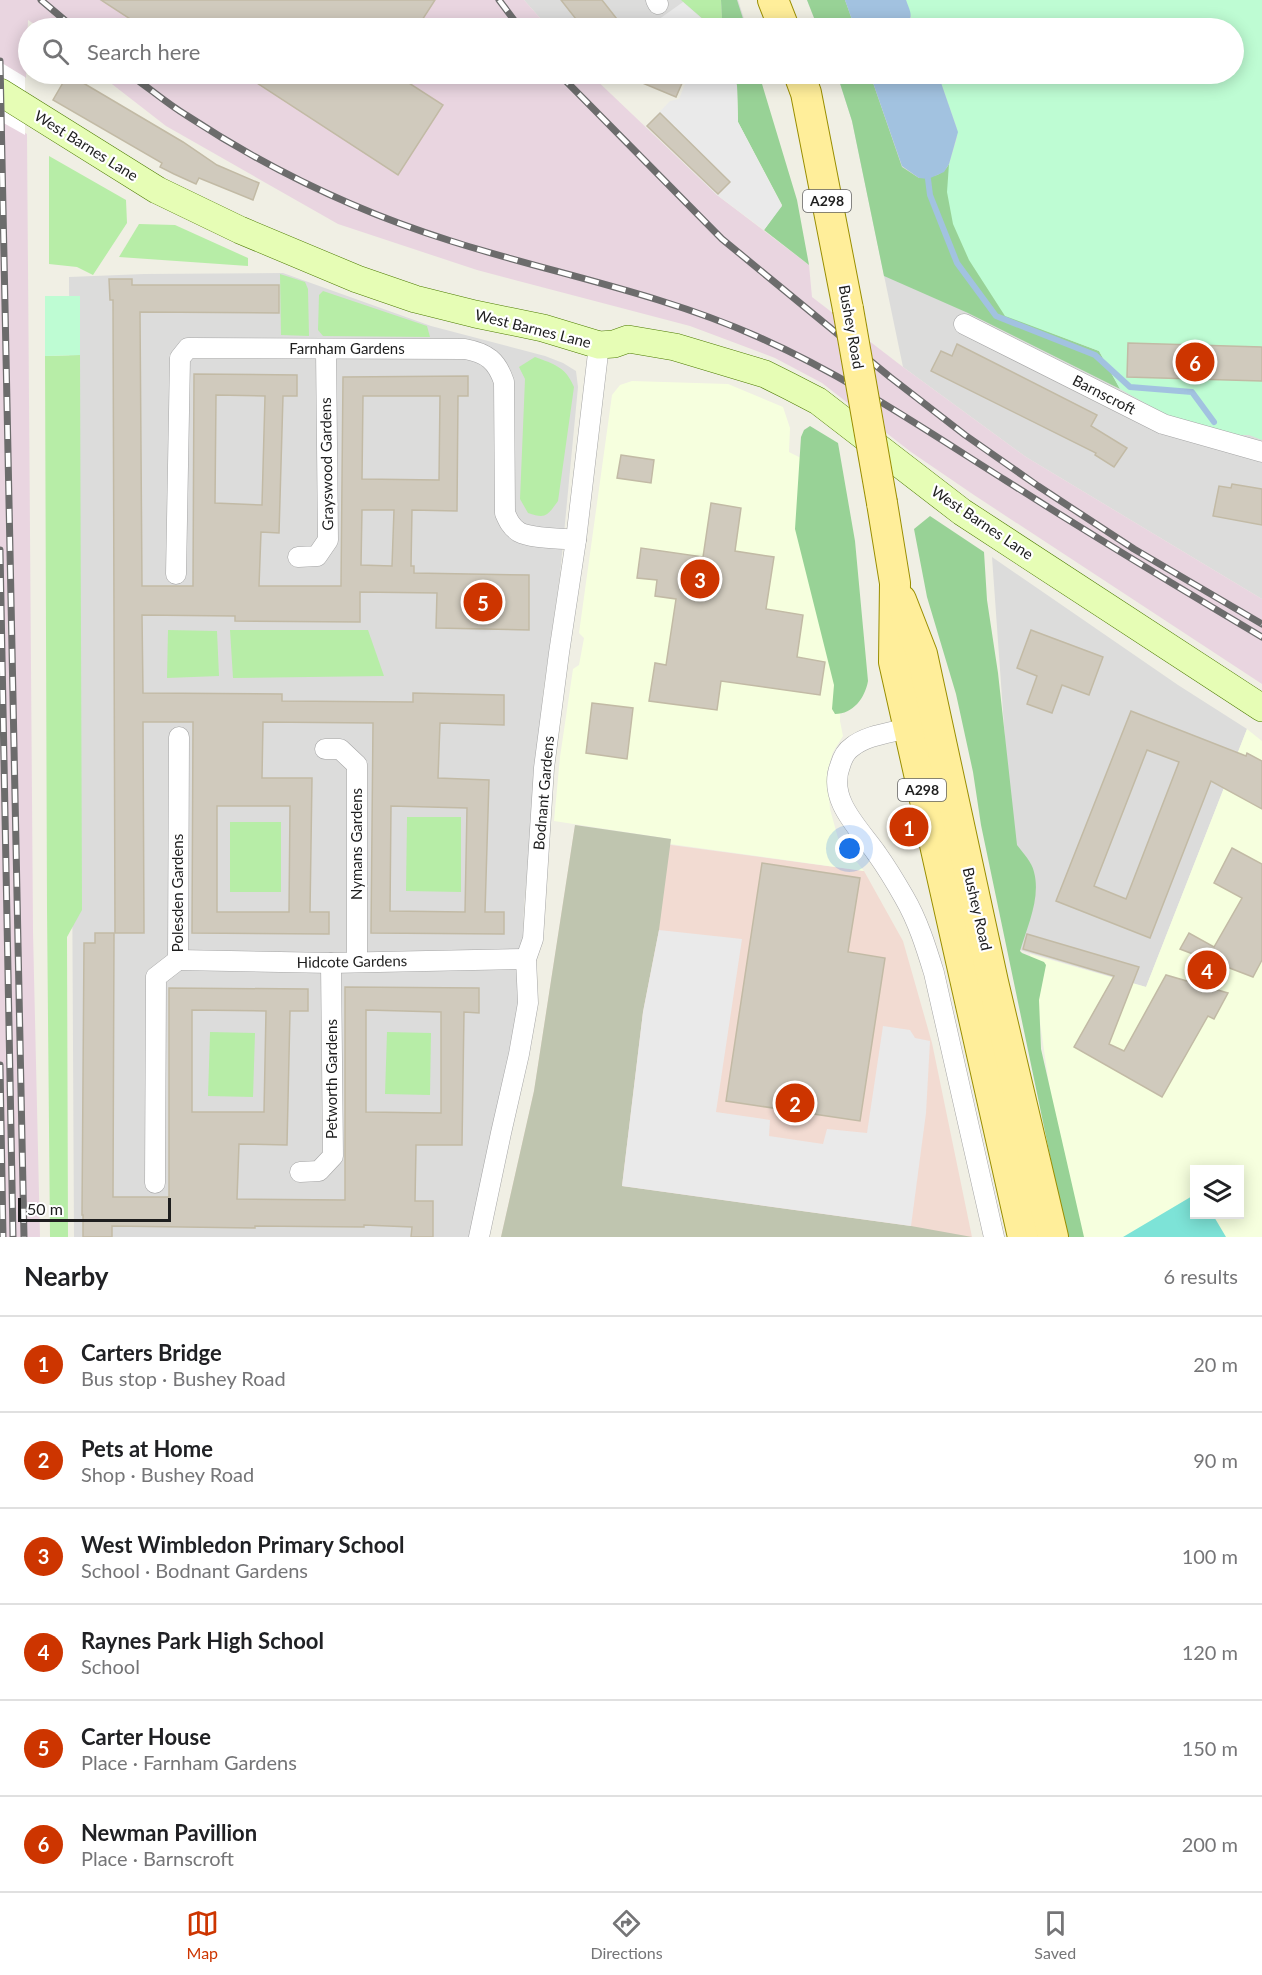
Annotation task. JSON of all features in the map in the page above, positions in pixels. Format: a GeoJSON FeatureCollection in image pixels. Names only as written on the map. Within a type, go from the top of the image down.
{"type":"FeatureCollection","features":[{"type":"Feature","properties":{"kind":"main road"},"geometry":{"type":"LineString","coordinates":[[773,0],[780,18]]}},
{"type":"Feature","properties":{"kind":"main road","name":"Bushey Road"},"geometry":{"type":"LineString","coordinates":[[803,84],[848,309],[895,583],[894,662],[1023,1237]]}},
{"type":"Feature","properties":{"kind":"main road","name":"West Barnes Lane"},"geometry":{"type":"LineString","coordinates":[[0,92],[157,190],[231,226],[357,279],[415,299],[543,328],[599,345],[614,344],[628,339],[675,347],[718,358],[765,374],[818,401],[962,512],[1262,708]]}},
{"type":"Feature","properties":{"kind":"main road","name":"Bushey Road"},"geometry":{"type":"LineString","coordinates":[[895,583],[922,654],[983,937],[1053,1237]]}},
{"type":"Feature","properties":{"kind":"street","name":"Barnscroft"},"geometry":{"type":"LineString","coordinates":[[964,324],[1163,424],[1256,451]]}},
{"type":"Feature","properties":{"kind":"street","name":"Bodnant Gardens"},"geometry":{"type":"LineString","coordinates":[[479,1237],[528,1004],[526,959],[533,939],[544,768],[576,540],[599,345]]}},
{"type":"Feature","properties":{"kind":"street","name":"Farnham Gardens"},"geometry":{"type":"LineString","coordinates":[[176,574],[180,358],[188,348],[465,349],[477,351],[490,358],[500,368],[504,382],[505,513],[509,523],[517,531],[526,534],[576,540]]}},
{"type":"Feature","properties":{"kind":"street","name":"Grayswood Gardens"},"geometry":{"type":"LineString","coordinates":[[298,557],[317,556],[328,540],[326,349]]}},
{"type":"Feature","properties":{"kind":"street"},"geometry":{"type":"LineString","coordinates":[[908,728],[876,736],[851,747],[838,770],[841,801],[903,896],[922,936],[936,984],[994,1237]]}},
{"type":"Feature","properties":{"kind":"street","name":"Polesden Gardens"},"geometry":{"type":"LineString","coordinates":[[155,1183],[156,977],[178,960],[179,737]]}},
{"type":"Feature","properties":{"kind":"street","name":"Nymans Gardens"},"geometry":{"type":"LineString","coordinates":[[325,749],[340,749],[357,765],[357,962]]}},
{"type":"Feature","properties":{"kind":"street","name":"Hidcote Gardens"},"geometry":{"type":"LineString","coordinates":[[178,960],[331,963],[526,959]]}},
{"type":"Feature","properties":{"kind":"street","name":"Petworth Gardens"},"geometry":{"type":"LineString","coordinates":[[300,1172],[319,1171],[333,1156],[331,963]]}},
{"type":"Feature","properties":{"kind":"shaded area"},"geometry":{"type":"Polygon","coordinates":[[[0,0],[524,0],[540,18],[18,18],[18,73],[0,62],[0,0]]]}},
{"type":"Feature","properties":{"kind":"shaded area"},"geometry":{"type":"Polygon","coordinates":[[[524,0],[738,0],[744,18],[540,18],[524,0]]]}},
{"type":"Feature","properties":{"kind":"shaded area"},"geometry":{"type":"Polygon","coordinates":[[[807,0],[1262,0],[1262,599],[1026,457],[903,367],[852,121],[840,84],[1244,84],[1244,18],[814,18],[807,0]]]}},
{"type":"Feature","properties":{"kind":"shaded area"},"geometry":{"type":"Polygon","coordinates":[[[845,0],[906,0],[910,12],[910,18],[851,18],[845,0]]]}},
{"type":"Feature","properties":{"kind":"shaded area"},"geometry":{"type":"Polygon","coordinates":[[[683,2],[701,18],[661,18],[683,2]]]}},
{"type":"Feature","properties":{"kind":"shaded area"},"geometry":{"type":"Polygon","coordinates":[[[112,84],[600,84],[717,195],[809,265],[812,297],[1026,457],[1262,599],[1262,684],[911,452],[822,383],[775,358],[690,326],[477,270],[338,224],[166,126],[112,84]]]}},
{"type":"Feature","properties":{"kind":"shaded area"},"geometry":{"type":"Polygon","coordinates":[[[685,84],[736,84],[738,122],[782,206],[764,230],[717,195],[646,126],[670,101],[679,99],[685,84]]]}},
{"type":"Feature","properties":{"kind":"shaded area"},"geometry":{"type":"Polygon","coordinates":[[[873,84],[941,84],[958,132],[949,164],[944,172],[928,179],[919,178],[902,166],[873,84]]]}},
{"type":"Feature","properties":{"kind":"shaded area"},"geometry":{"type":"Polygon","coordinates":[[[0,119],[27,134],[33,932],[40,1237],[0,1237],[0,119]]]}},
{"type":"Feature","properties":{"kind":"shaded area"},"geometry":{"type":"Polygon","coordinates":[[[283,273],[431,326],[545,356],[576,371],[578,387],[560,575],[543,693],[524,907],[521,1003],[471,1237],[74,1237],[69,277],[283,273]]]}},
{"type":"Feature","properties":{"kind":"shaded area"},"geometry":{"type":"Polygon","coordinates":[[[632,381],[728,384],[783,407],[790,428],[789,452],[803,459],[841,685],[840,721],[843,736],[833,752],[827,772],[830,809],[838,838],[864,871],[670,844],[671,839],[554,821],[560,757],[573,669],[579,665],[584,638],[579,633],[612,395],[620,385],[632,381]]]}},
{"type":"Feature","properties":{"kind":"shaded area"},"geometry":{"type":"Polygon","coordinates":[[[992,557],[1178,685],[1247,729],[1146,987],[1020,950],[992,557]]]}},
{"type":"Feature","properties":{"kind":"shaded area"},"geometry":{"type":"Polygon","coordinates":[[[1247,729],[1262,741],[1262,1237],[1075,1237],[1064,1187],[1030,954],[1146,987],[1247,729]]]}},
{"type":"Feature","properties":{"kind":"shaded area"},"geometry":{"type":"Polygon","coordinates":[[[575,825],[671,845],[864,871],[903,941],[932,1043],[972,1237],[501,1237],[534,1091],[575,825]]]}},
{"type":"Feature","properties":{"kind":"shaded area"},"geometry":{"type":"Polygon","coordinates":[[[575,825],[671,839],[659,930],[643,1012],[622,1186],[911,1226],[972,1237],[501,1237],[534,1091],[575,825]]]}},
{"type":"Feature","properties":{"kind":"shaded area"},"geometry":{"type":"Polygon","coordinates":[[[659,930],[742,939],[716,1112],[770,1120],[769,1136],[823,1144],[827,1129],[867,1133],[883,1026],[910,1030],[915,1038],[930,1041],[926,1113],[911,1226],[622,1186],[643,1012],[659,930]]]}},
{"type":"Feature","properties":{"kind":"shaded area"},"geometry":{"type":"Polygon","coordinates":[[[1190,1197],[1190,1219],[1215,1219],[1226,1237],[1123,1237],[1190,1197]]]}},
{"type":"Feature","properties":{"kind":"green space"},"geometry":{"type":"Polygon","coordinates":[[[681,0],[721,0],[722,18],[702,18],[681,0]]]}},
{"type":"Feature","properties":{"kind":"green space"},"geometry":{"type":"Polygon","coordinates":[[[721,0],[737,0],[743,18],[722,18],[721,0]]]}},
{"type":"Feature","properties":{"kind":"green space"},"geometry":{"type":"Polygon","coordinates":[[[807,0],[845,0],[851,18],[814,18],[807,0]]]}},
{"type":"Feature","properties":{"kind":"green space"},"geometry":{"type":"Polygon","coordinates":[[[906,0],[1262,0],[1262,440],[1249,435],[1236,435],[1175,420],[1120,389],[1099,351],[1005,316],[969,260],[953,224],[947,192],[949,164],[957,129],[941,84],[1244,84],[1244,18],[911,17],[906,0]]]}},
{"type":"Feature","properties":{"kind":"green space"},"geometry":{"type":"Polygon","coordinates":[[[736,84],[762,84],[797,200],[809,265],[764,230],[782,205],[738,122],[736,84]]]}},
{"type":"Feature","properties":{"kind":"green space"},"geometry":{"type":"Polygon","coordinates":[[[840,84],[873,84],[902,167],[919,178],[940,174],[949,164],[949,172],[1005,315],[1099,351],[1120,389],[968,313],[884,276],[852,121],[840,84]]]}},
{"type":"Feature","properties":{"kind":"green space"},"geometry":{"type":"Polygon","coordinates":[[[49,156],[126,200],[127,223],[93,275],[77,267],[49,264],[49,156]]]}},
{"type":"Feature","properties":{"kind":"green space"},"geometry":{"type":"Polygon","coordinates":[[[139,224],[175,225],[248,258],[248,266],[119,257],[139,224]]]}},
{"type":"Feature","properties":{"kind":"green space"},"geometry":{"type":"Polygon","coordinates":[[[280,274],[305,282],[308,289],[309,336],[281,335],[280,274]]]}},
{"type":"Feature","properties":{"kind":"green space"},"geometry":{"type":"Polygon","coordinates":[[[323,291],[427,326],[430,337],[323,336],[318,330],[319,295],[323,291]]]}},
{"type":"Feature","properties":{"kind":"green space"},"geometry":{"type":"Polygon","coordinates":[[[45,296],[80,296],[80,355],[45,356],[45,296]]]}},
{"type":"Feature","properties":{"kind":"green space"},"geometry":{"type":"Polygon","coordinates":[[[80,355],[82,910],[67,937],[68,1237],[50,1237],[45,356],[80,355]]]}},
{"type":"Feature","properties":{"kind":"green space"},"geometry":{"type":"Polygon","coordinates":[[[535,357],[554,364],[567,375],[574,387],[558,501],[543,516],[528,513],[520,499],[525,379],[519,367],[535,357]]]}},
{"type":"Feature","properties":{"kind":"green space"},"geometry":{"type":"Polygon","coordinates":[[[810,426],[838,443],[855,541],[868,681],[861,699],[853,708],[835,714],[832,709],[834,685],[795,529],[801,437],[804,430],[810,426]]]}},
{"type":"Feature","properties":{"kind":"green space"},"geometry":{"type":"Polygon","coordinates":[[[930,516],[984,552],[987,600],[998,673],[1017,845],[1031,865],[1036,882],[1032,912],[1020,951],[1046,965],[1039,1000],[1041,1049],[1084,1237],[1067,1237],[956,694],[927,597],[914,529],[930,516]]]}},
{"type":"Feature","properties":{"kind":"green space"},"geometry":{"type":"Polygon","coordinates":[[[168,630],[217,631],[219,676],[167,678],[168,630]]]}},
{"type":"Feature","properties":{"kind":"green space"},"geometry":{"type":"Polygon","coordinates":[[[230,630],[368,630],[384,676],[233,678],[230,630]]]}},
{"type":"Feature","properties":{"kind":"green space"},"geometry":{"type":"Polygon","coordinates":[[[407,817],[461,817],[461,892],[406,891],[407,817]]]}},
{"type":"Feature","properties":{"kind":"green space"},"geometry":{"type":"Polygon","coordinates":[[[230,822],[281,822],[281,892],[230,892],[230,822]]]}},
{"type":"Feature","properties":{"kind":"green space"},"geometry":{"type":"Polygon","coordinates":[[[210,1032],[255,1033],[253,1097],[208,1096],[210,1032]]]}},
{"type":"Feature","properties":{"kind":"green space"},"geometry":{"type":"Polygon","coordinates":[[[387,1032],[431,1033],[430,1095],[385,1094],[387,1032]]]}},
{"type":"Feature","properties":{"kind":"pier"},"geometry":{"type":"Polygon","coordinates":[[[0,62],[18,73],[18,84],[25,84],[25,135],[0,121],[0,62]]]}},
{"type":"Feature","properties":{"kind":"building"},"geometry":{"type":"Polygon","coordinates":[[[101,0],[435,0],[423,18],[129,18],[101,0]]]}},
{"type":"Feature","properties":{"kind":"building"},"geometry":{"type":"Polygon","coordinates":[[[561,0],[602,0],[616,18],[575,18],[561,0]]]}},
{"type":"Feature","properties":{"kind":"building"},"geometry":{"type":"Polygon","coordinates":[[[62,84],[85,84],[183,142],[217,165],[259,183],[253,200],[199,178],[196,184],[160,167],[162,163],[53,100],[62,84]]]}},
{"type":"Feature","properties":{"kind":"building"},"geometry":{"type":"Polygon","coordinates":[[[258,84],[410,84],[443,105],[398,175],[258,84]]]}},
{"type":"Feature","properties":{"kind":"building"},"geometry":{"type":"Polygon","coordinates":[[[645,84],[682,84],[676,97],[645,84]]]}},
{"type":"Feature","properties":{"kind":"building"},"geometry":{"type":"Polygon","coordinates":[[[660,113],[730,182],[718,194],[647,126],[660,113]]]}},
{"type":"Feature","properties":{"kind":"building"},"geometry":{"type":"Polygon","coordinates":[[[109,279],[132,279],[132,285],[279,285],[279,313],[140,312],[142,586],[193,586],[194,374],[297,375],[297,396],[283,396],[279,533],[261,532],[259,586],[341,586],[343,377],[468,376],[468,396],[458,396],[457,511],[412,510],[411,566],[414,566],[414,573],[529,575],[529,630],[436,628],[437,593],[360,592],[360,622],[235,621],[235,616],[142,615],[143,693],[282,694],[282,701],[413,702],[413,693],[504,695],[504,725],[440,723],[438,778],[489,780],[485,912],[504,912],[504,934],[371,933],[373,723],[263,722],[262,778],[312,778],[310,912],[329,912],[329,934],[192,933],[193,722],[143,722],[144,933],[115,933],[113,300],[110,300],[109,279]],[[216,395],[215,503],[262,505],[265,396],[216,395]],[[363,396],[362,479],[439,480],[440,396],[363,396]],[[362,510],[361,565],[392,566],[394,510],[362,510]],[[217,806],[217,912],[289,912],[290,806],[217,806]],[[391,806],[390,911],[465,912],[467,808],[391,806]]]}},
{"type":"Feature","properties":{"kind":"building"},"geometry":{"type":"Polygon","coordinates":[[[1128,343],[1262,347],[1262,381],[1127,377],[1128,343]]]}},
{"type":"Feature","properties":{"kind":"building"},"geometry":{"type":"Polygon","coordinates":[[[957,344],[1097,415],[1091,426],[1127,448],[1114,467],[1095,455],[1096,453],[931,371],[941,351],[952,356],[957,344]]]}},
{"type":"Feature","properties":{"kind":"building"},"geometry":{"type":"Polygon","coordinates":[[[621,455],[654,460],[651,483],[617,478],[621,455]]]}},
{"type":"Feature","properties":{"kind":"building"},"geometry":{"type":"Polygon","coordinates":[[[1232,484],[1262,489],[1262,525],[1213,516],[1219,486],[1231,488],[1232,484]]]}},
{"type":"Feature","properties":{"kind":"building"},"geometry":{"type":"Polygon","coordinates":[[[711,503],[741,508],[735,551],[774,557],[766,609],[803,615],[797,657],[825,662],[820,695],[721,681],[717,710],[649,701],[655,663],[666,665],[676,599],[655,596],[657,580],[637,578],[641,548],[703,557],[711,503]]]}},
{"type":"Feature","properties":{"kind":"building"},"geometry":{"type":"Polygon","coordinates":[[[1031,630],[1103,657],[1089,695],[1062,685],[1052,713],[1027,704],[1037,676],[1017,668],[1031,630]]]}},
{"type":"Feature","properties":{"kind":"building"},"geometry":{"type":"Polygon","coordinates":[[[592,703],[633,708],[627,759],[586,753],[592,703]]]}},
{"type":"Feature","properties":{"kind":"building"},"geometry":{"type":"Polygon","coordinates":[[[1131,711],[1246,756],[1247,753],[1262,761],[1262,809],[1211,781],[1150,938],[1056,901],[1131,711]],[[1147,750],[1094,886],[1126,899],[1179,762],[1147,750]]]}},
{"type":"Feature","properties":{"kind":"building"},"geometry":{"type":"Polygon","coordinates":[[[1232,848],[1262,864],[1262,960],[1253,977],[1180,949],[1189,933],[1214,947],[1242,898],[1214,883],[1232,848]]]}},
{"type":"Feature","properties":{"kind":"building"},"geometry":{"type":"Polygon","coordinates":[[[762,863],[860,878],[848,952],[885,958],[860,1121],[726,1101],[762,863]]]}},
{"type":"Feature","properties":{"kind":"building"},"geometry":{"type":"Polygon","coordinates":[[[95,933],[114,933],[113,1197],[169,1197],[169,988],[308,989],[308,1011],[290,1011],[287,1145],[239,1144],[237,1199],[345,1200],[345,987],[479,988],[479,1013],[464,1012],[462,1145],[416,1145],[415,1201],[433,1201],[433,1237],[411,1237],[412,1227],[364,1225],[364,1227],[255,1226],[255,1228],[112,1226],[112,1237],[83,1237],[84,943],[95,943],[95,933]],[[192,1010],[192,1112],[264,1112],[266,1011],[192,1010]],[[366,1010],[366,1112],[441,1113],[441,1012],[366,1010]]]}},
{"type":"Feature","properties":{"kind":"building"},"geometry":{"type":"Polygon","coordinates":[[[1027,934],[1139,967],[1109,1044],[1124,1051],[1166,975],[1228,993],[1214,1019],[1208,1016],[1162,1097],[1074,1047],[1114,976],[1023,949],[1027,934]]]}},
{"type":"Feature","properties":{"kind":"waterway"},"geometry":{"type":"LineString","coordinates":[[928,179],[930,195],[957,263],[996,316],[1095,355],[1130,387],[1192,392],[1214,422]]}},
{"type":"Feature","properties":{"kind":"railway"},"geometry":{"type":"LineString","coordinates":[[41,0],[62,18]]}},
{"type":"Feature","properties":{"kind":"railway"},"geometry":{"type":"LineString","coordinates":[[499,0],[512,18]]}},
{"type":"Feature","properties":{"kind":"railway"},"geometry":{"type":"LineString","coordinates":[[0,61],[24,1237]]}},
{"type":"Feature","properties":{"kind":"railway"},"geometry":{"type":"LineString","coordinates":[[143,84],[217,135],[281,171],[348,203],[382,217],[489,253],[644,295],[719,321],[789,351],[853,385],[1101,540],[1262,637]]}},
{"type":"Feature","properties":{"kind":"railway"},"geometry":{"type":"LineString","coordinates":[[569,84],[722,239],[890,377],[965,435],[1038,486],[1134,549],[1262,624]]}},
{"type":"Feature","properties":{"kind":"railway"},"geometry":{"type":"LineString","coordinates":[[0,550],[13,1237]]}},
{"type":"Feature","properties":{"kind":"railway"},"geometry":{"type":"LineString","coordinates":[[0,1065],[3,1237]]}},
{"type":"Feature","properties":{"kind":"place","name":"Newman Pavillion"},"geometry":{"type":"Point","coordinates":[1195,362]}},
{"type":"Feature","properties":{"kind":"place","name":"West Wimbledon Primary School"},"geometry":{"type":"Point","coordinates":[700,579]}},
{"type":"Feature","properties":{"kind":"place","name":"Carter House"},"geometry":{"type":"Point","coordinates":[483,602]}},
{"type":"Feature","properties":{"kind":"place","name":"Carters Bridge"},"geometry":{"type":"Point","coordinates":[909,827]}},
{"type":"Feature","properties":{"kind":"place","name":"Raynes Park High School"},"geometry":{"type":"Point","coordinates":[1207,970]}},
{"type":"Feature","properties":{"kind":"place","name":"Pets at Home"},"geometry":{"type":"Point","coordinates":[795,1103]}}]}
